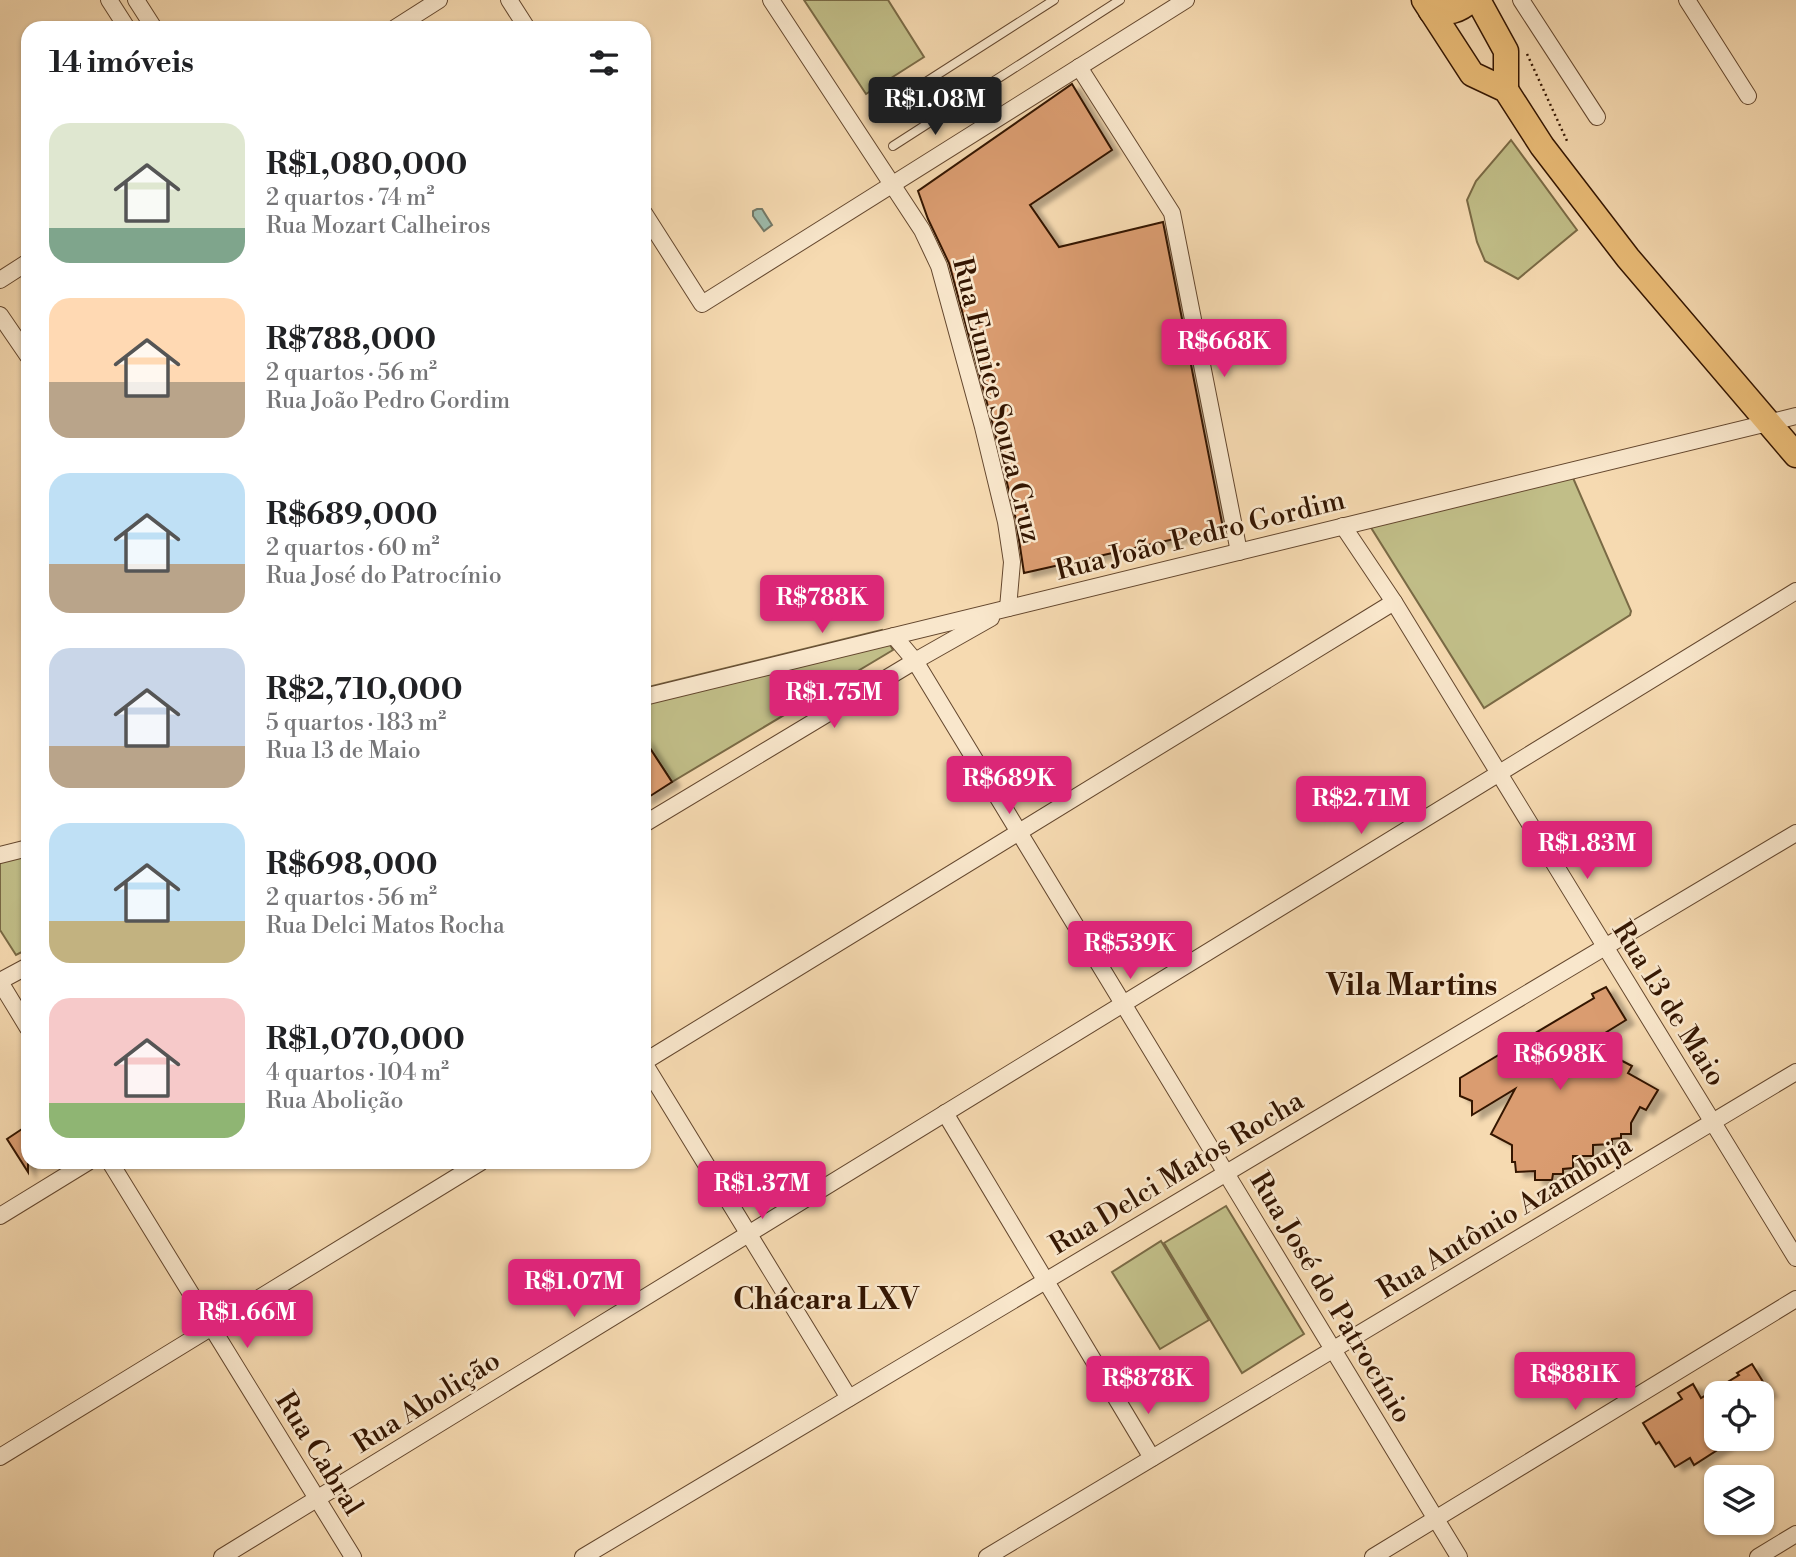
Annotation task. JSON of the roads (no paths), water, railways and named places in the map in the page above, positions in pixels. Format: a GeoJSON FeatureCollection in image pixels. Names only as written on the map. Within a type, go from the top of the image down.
{"type":"FeatureCollection","features":[{"type":"Feature","properties":{"kind":"main road"},"geometry":{"type":"LineString","coordinates":[[1428,6],[1449,13],[1460,9],[1471,0]]}},
{"type":"Feature","properties":{"kind":"main road"},"geometry":{"type":"LineString","coordinates":[[1478,0],[1506,51],[1506,90]]}},
{"type":"Feature","properties":{"kind":"main road"},"geometry":{"type":"LineString","coordinates":[[1428,6],[1472,74],[1506,90],[1542,146],[1628,258],[1796,455]]}},
{"type":"Feature","properties":{"kind":"street"},"geometry":{"type":"LineString","coordinates":[[109,0],[122,21]]}},
{"type":"Feature","properties":{"kind":"street"},"geometry":{"type":"LineString","coordinates":[[136,0],[150,21]]}},
{"type":"Feature","properties":{"kind":"street"},"geometry":{"type":"LineString","coordinates":[[406,21],[439,0]]}},
{"type":"Feature","properties":{"kind":"street"},"geometry":{"type":"LineString","coordinates":[[509,0],[522,21]]}},
{"type":"Feature","properties":{"kind":"street","name":"Rua Eunice Souza Cruz"},"geometry":{"type":"LineString","coordinates":[[771,0],[927,240],[939,266],[1006,522],[1012,562],[1008,608]]}},
{"type":"Feature","properties":{"kind":"street"},"geometry":{"type":"LineString","coordinates":[[651,224],[702,304],[1186,0]]}},
{"type":"Feature","properties":{"kind":"street"},"geometry":{"type":"LineString","coordinates":[[1521,0],[1597,117]]}},
{"type":"Feature","properties":{"kind":"street"},"geometry":{"type":"LineString","coordinates":[[1687,0],[1748,96]]}},
{"type":"Feature","properties":{"kind":"street"},"geometry":{"type":"LineString","coordinates":[[1079,67],[1172,213],[1239,552]]}},
{"type":"Feature","properties":{"kind":"street"},"geometry":{"type":"LineString","coordinates":[[0,280],[21,266]]}},
{"type":"Feature","properties":{"kind":"street"},"geometry":{"type":"LineString","coordinates":[[0,315],[21,346]]}},
{"type":"Feature","properties":{"kind":"street","name":"Rua João Pedro Gordim"},"geometry":{"type":"LineString","coordinates":[[651,695],[1796,416]]}},
{"type":"Feature","properties":{"kind":"street","name":"Rua 13 de Maio"},"geometry":{"type":"LineString","coordinates":[[1343,526],[1394,602],[1796,1258]]}},
{"type":"Feature","properties":{"kind":"street","name":"Rua Abolição"},"geometry":{"type":"LineString","coordinates":[[222,1557],[1796,590]]}},
{"type":"Feature","properties":{"kind":"street"},"geometry":{"type":"LineString","coordinates":[[651,1059],[1394,602]]}},
{"type":"Feature","properties":{"kind":"street"},"geometry":{"type":"LineString","coordinates":[[651,820],[1008,608]]}},
{"type":"Feature","properties":{"kind":"street","name":"Rua José do Patrocínio"},"geometry":{"type":"LineString","coordinates":[[894,636],[915,661],[1459,1557]]}},
{"type":"Feature","properties":{"kind":"street","name":"Rua Delci Matos Rocha"},"geometry":{"type":"LineString","coordinates":[[583,1557],[1796,833]]}},
{"type":"Feature","properties":{"kind":"street"},"geometry":{"type":"LineString","coordinates":[[0,855],[21,850]]}},
{"type":"Feature","properties":{"kind":"street"},"geometry":{"type":"LineString","coordinates":[[21,970],[0,982],[21,1016]]}},
{"type":"Feature","properties":{"kind":"street","name":"Rua Antônio Azambuja"},"geometry":{"type":"LineString","coordinates":[[987,1557],[1796,1072]]}},
{"type":"Feature","properties":{"kind":"street"},"geometry":{"type":"LineString","coordinates":[[651,1075],[849,1398]]}},
{"type":"Feature","properties":{"kind":"street"},"geometry":{"type":"LineString","coordinates":[[945,1113],[1152,1458]]}},
{"type":"Feature","properties":{"kind":"street"},"geometry":{"type":"LineString","coordinates":[[0,1216],[77,1169]]}},
{"type":"Feature","properties":{"kind":"street","name":"Rua Cabral"},"geometry":{"type":"LineString","coordinates":[[114,1169],[353,1557]]}},
{"type":"Feature","properties":{"kind":"street"},"geometry":{"type":"LineString","coordinates":[[0,1457],[470,1169]]}},
{"type":"Feature","properties":{"kind":"street"},"geometry":{"type":"LineString","coordinates":[[1373,1557],[1796,1299]]}},
{"type":"Feature","properties":{"kind":"street"},"geometry":{"type":"LineString","coordinates":[[1758,1557],[1796,1534]]}},
{"type":"Feature","properties":{"kind":"lane"},"geometry":{"type":"LineString","coordinates":[[879,112],[1054,0]]}},
{"type":"Feature","properties":{"kind":"lane"},"geometry":{"type":"LineString","coordinates":[[893,146],[1120,0]]}},
{"type":"Feature","properties":{"kind":"district","name":"Vila Martins"},"geometry":{"type":"Point","coordinates":[1412,985]}},
{"type":"Feature","properties":{"kind":"district","name":"Chácara LXV"},"geometry":{"type":"Point","coordinates":[826,1299]}}]}
